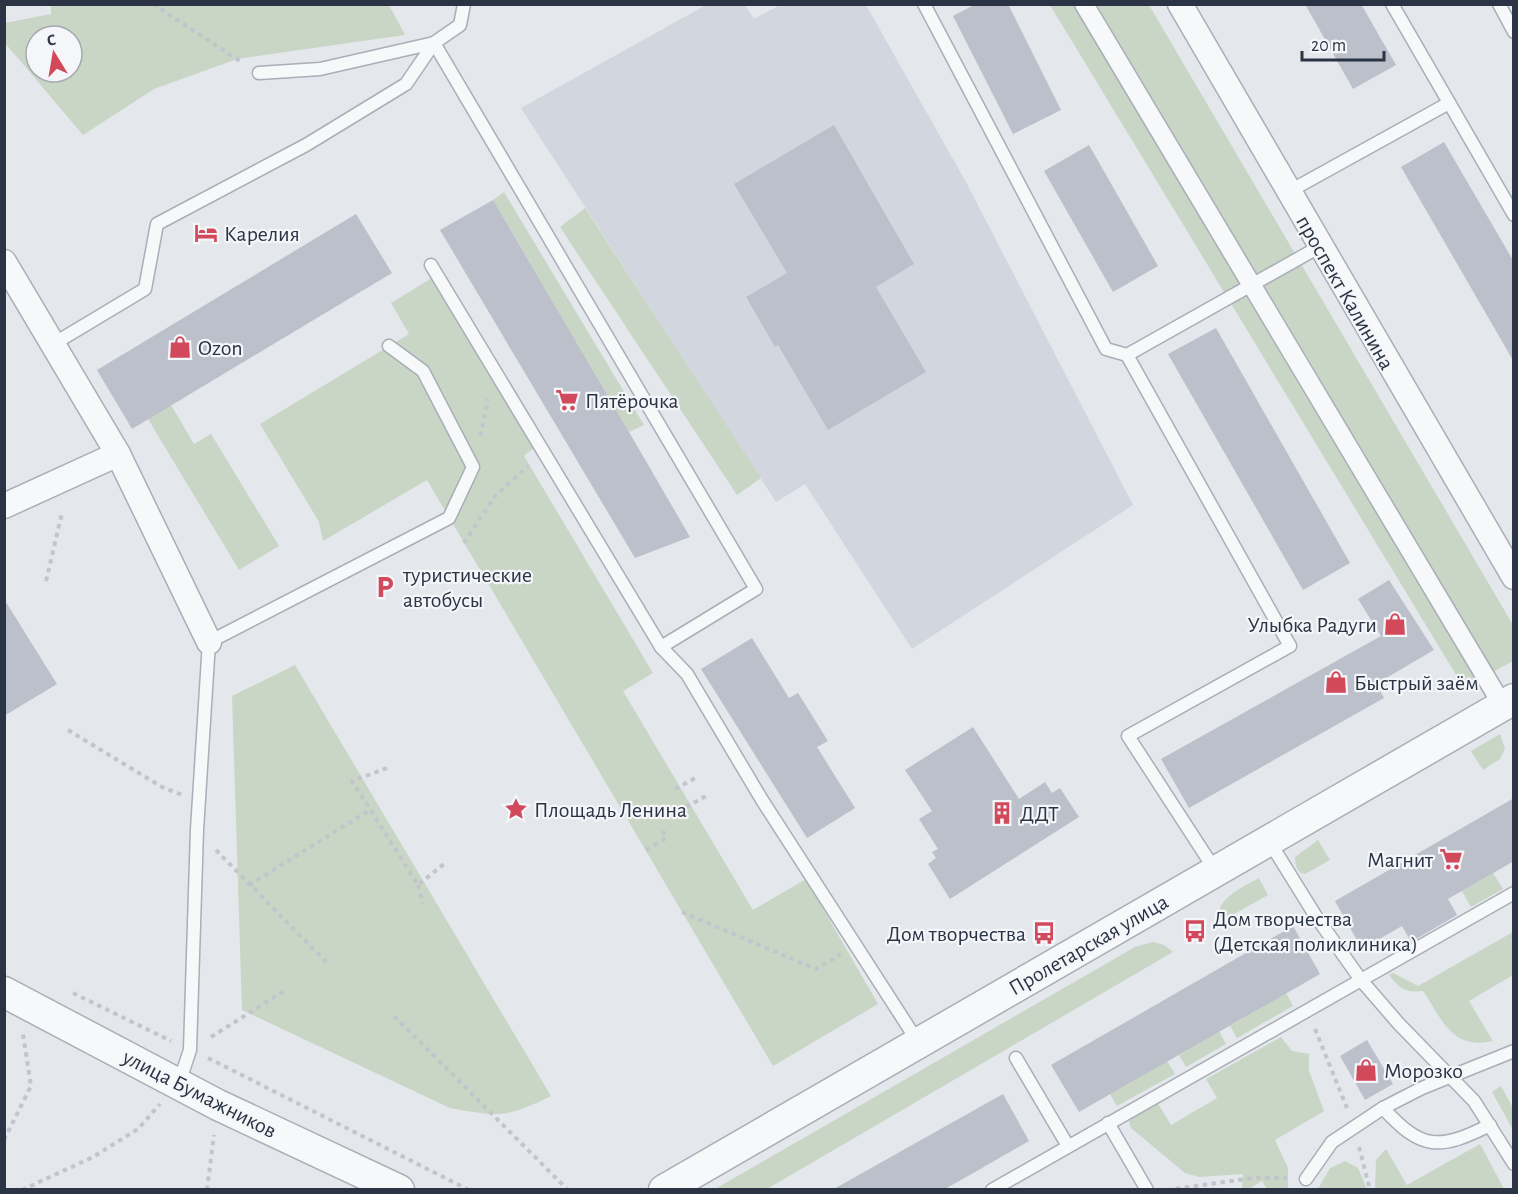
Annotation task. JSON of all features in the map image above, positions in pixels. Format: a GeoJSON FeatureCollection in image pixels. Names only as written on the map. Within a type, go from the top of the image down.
{"type":"FeatureCollection","features":[{"type":"Feature","properties":{"kind":"street"},"geometry":{"type":"LineString","coordinates":[[1084,4],[1251,285],[1508,703]]}},
{"type":"Feature","properties":{"kind":"street","name":"проспект Калинина"},"geometry":{"type":"LineString","coordinates":[[1180,4],[1319,247],[1514,577]]}},
{"type":"Feature","properties":{"kind":"street"},"geometry":{"type":"LineString","coordinates":[[4,262],[55,343],[118,454],[209,642]]}},
{"type":"Feature","properties":{"kind":"street"},"geometry":{"type":"LineString","coordinates":[[4,506],[118,454]]}},
{"type":"Feature","properties":{"kind":"street","name":"Пролетарская улица"},"geometry":{"type":"LineString","coordinates":[[664,1190],[1508,703]]}},
{"type":"Feature","properties":{"kind":"street","name":"улица Бумажников"},"geometry":{"type":"LineString","coordinates":[[11,995],[218,1105],[399,1190]]}},
{"type":"Feature","properties":{"kind":"lane"},"geometry":{"type":"LineString","coordinates":[[55,343],[145,289],[157,224],[306,145],[406,84],[434,43],[460,25],[464,4]]}},
{"type":"Feature","properties":{"kind":"lane"},"geometry":{"type":"LineString","coordinates":[[924,4],[1106,349],[1127,355],[1290,646],[1128,736],[1215,870]]}},
{"type":"Feature","properties":{"kind":"lane"},"geometry":{"type":"LineString","coordinates":[[1392,4],[1514,215]]}},
{"type":"Feature","properties":{"kind":"lane"},"geometry":{"type":"LineString","coordinates":[[1498,4],[1514,32]]}},
{"type":"Feature","properties":{"kind":"lane"},"geometry":{"type":"LineString","coordinates":[[259,73],[320,69],[434,43]]}},
{"type":"Feature","properties":{"kind":"lane"},"geometry":{"type":"LineString","coordinates":[[434,43],[756,589],[661,646]]}},
{"type":"Feature","properties":{"kind":"lane"},"geometry":{"type":"LineString","coordinates":[[1288,192],[1449,103]]}},
{"type":"Feature","properties":{"kind":"lane"},"geometry":{"type":"LineString","coordinates":[[1127,355],[1319,247]]}},
{"type":"Feature","properties":{"kind":"lane"},"geometry":{"type":"LineString","coordinates":[[431,265],[493,372],[661,646],[687,674],[762,800],[918,1042]]}},
{"type":"Feature","properties":{"kind":"lane"},"geometry":{"type":"LineString","coordinates":[[178,1084],[190,1050],[197,830],[209,642],[449,518],[473,467],[423,371],[389,346]]}},
{"type":"Feature","properties":{"kind":"lane"},"geometry":{"type":"LineString","coordinates":[[1268,840],[1315,915],[1361,980],[1399,1024],[1452,1077],[1490,1125],[1514,1164]]}},
{"type":"Feature","properties":{"kind":"lane"},"geometry":{"type":"LineString","coordinates":[[992,1190],[1514,893]]}},
{"type":"Feature","properties":{"kind":"lane"},"geometry":{"type":"LineString","coordinates":[[1306,1179],[1332,1142],[1383,1107],[1514,1052]]}},
{"type":"Feature","properties":{"kind":"lane"},"geometry":{"type":"LineString","coordinates":[[1016,1058],[1068,1146]]}},
{"type":"Feature","properties":{"kind":"lane"},"geometry":{"type":"LineString","coordinates":[[1383,1107],[1405,1131],[1428,1143],[1452,1142],[1490,1125]]}},
{"type":"Feature","properties":{"kind":"lane"},"geometry":{"type":"LineString","coordinates":[[1108,1123],[1147,1190]]}},
{"type":"Feature","properties":{"kind":"path"},"geometry":{"type":"LineString","coordinates":[[153,4],[259,73]]}},
{"type":"Feature","properties":{"kind":"path"},"geometry":{"type":"LineString","coordinates":[[473,467],[493,372]]}},
{"type":"Feature","properties":{"kind":"path"},"geometry":{"type":"LineString","coordinates":[[464,543],[495,496],[542,453]]}},
{"type":"Feature","properties":{"kind":"path"},"geometry":{"type":"LineString","coordinates":[[46,582],[62,513]]}},
{"type":"Feature","properties":{"kind":"path"},"geometry":{"type":"LineString","coordinates":[[68,730],[162,787]]}},
{"type":"Feature","properties":{"kind":"path"},"geometry":{"type":"LineString","coordinates":[[387,768],[352,781],[418,885],[423,904]]}},
{"type":"Feature","properties":{"kind":"path"},"geometry":{"type":"LineString","coordinates":[[675,789],[697,777]]}},
{"type":"Feature","properties":{"kind":"path"},"geometry":{"type":"LineString","coordinates":[[686,807],[708,795]]}},
{"type":"Feature","properties":{"kind":"path"},"geometry":{"type":"LineString","coordinates":[[249,885],[370,810]]}},
{"type":"Feature","properties":{"kind":"path"},"geometry":{"type":"LineString","coordinates":[[197,830],[327,963]]}},
{"type":"Feature","properties":{"kind":"path"},"geometry":{"type":"LineString","coordinates":[[646,850],[666,838],[663,831]]}},
{"type":"Feature","properties":{"kind":"path"},"geometry":{"type":"LineString","coordinates":[[418,885],[444,864]]}},
{"type":"Feature","properties":{"kind":"path"},"geometry":{"type":"LineString","coordinates":[[682,912],[816,969],[856,944]]}},
{"type":"Feature","properties":{"kind":"path"},"geometry":{"type":"LineString","coordinates":[[66,990],[469,1190]]}},
{"type":"Feature","properties":{"kind":"path"},"geometry":{"type":"LineString","coordinates":[[190,1050],[284,990]]}},
{"type":"Feature","properties":{"kind":"path"},"geometry":{"type":"LineString","coordinates":[[4,1140],[31,1086],[11,995]]}},
{"type":"Feature","properties":{"kind":"path"},"geometry":{"type":"LineString","coordinates":[[1305,1011],[1327,1056],[1353,1126],[1370,1190]]}},
{"type":"Feature","properties":{"kind":"path"},"geometry":{"type":"LineString","coordinates":[[394,1016],[568,1190]]}},
{"type":"Feature","properties":{"kind":"path"},"geometry":{"type":"LineString","coordinates":[[22,1190],[93,1157],[138,1129],[178,1084]]}},
{"type":"Feature","properties":{"kind":"path"},"geometry":{"type":"LineString","coordinates":[[207,1190],[218,1105]]}},
{"type":"Feature","properties":{"kind":"path"},"geometry":{"type":"LineString","coordinates":[[1167,1190],[1189,1185],[1253,1178],[1306,1179]]}},
{"type":"Feature","properties":{"kind":"path"},"geometry":{"type":"LineString","coordinates":[[1189,1185],[1193,1190]]}},
{"type":"Feature","properties":{"kind":"shaded area"},"geometry":{"type":"Polygon","coordinates":[[[706,5],[745,5],[754,19],[780,5],[866,5],[967,184],[1133,505],[912,649],[805,484],[776,502],[521,108],[706,5]]]}},
{"type":"Feature","properties":{"kind":"green space"},"geometry":{"type":"Polygon","coordinates":[[[51,5],[389,5],[405,35],[237,59],[154,89],[83,135],[40,84],[84,84],[84,24],[24,24],[24,65],[5,43],[5,23],[51,14],[51,5]]]}},
{"type":"Feature","properties":{"kind":"green space"},"geometry":{"type":"Polygon","coordinates":[[[1050,5],[1149,5],[1513,625],[1513,661],[1464,688],[1050,5]]]}},
{"type":"Feature","properties":{"kind":"green space"},"geometry":{"type":"Polygon","coordinates":[[[504,192],[644,425],[629,432],[493,200],[504,192]]]}},
{"type":"Feature","properties":{"kind":"green space"},"geometry":{"type":"Polygon","coordinates":[[[585,208],[761,478],[737,495],[560,227],[585,208]]]}},
{"type":"Feature","properties":{"kind":"green space"},"geometry":{"type":"Polygon","coordinates":[[[432,278],[534,448],[524,456],[653,673],[623,691],[753,910],[806,879],[878,1004],[773,1066],[427,480],[323,541],[319,522],[260,424],[409,334],[391,303],[432,278]]]}},
{"type":"Feature","properties":{"kind":"green space"},"geometry":{"type":"Polygon","coordinates":[[[171,405],[194,444],[211,434],[279,546],[239,570],[148,419],[171,405]]]}},
{"type":"Feature","properties":{"kind":"green space"},"geometry":{"type":"Polygon","coordinates":[[[295,665],[551,1096],[502,1114],[450,1108],[242,1010],[232,696],[295,665]]]}},
{"type":"Feature","properties":{"kind":"green space"},"geometry":{"type":"Polygon","coordinates":[[[1500,734],[1505,749],[1500,759],[1483,770],[1471,751],[1500,734]]]}},
{"type":"Feature","properties":{"kind":"green space"},"geometry":{"type":"Polygon","coordinates":[[[1318,840],[1330,860],[1305,874],[1300,872],[1295,857],[1318,840]]]}},
{"type":"Feature","properties":{"kind":"green space"},"geometry":{"type":"Polygon","coordinates":[[[1493,873],[1503,889],[1471,907],[1462,891],[1493,873]]]}},
{"type":"Feature","properties":{"kind":"green space"},"geometry":{"type":"Polygon","coordinates":[[[1259,878],[1268,895],[1220,922],[1221,907],[1230,895],[1259,878]]]}},
{"type":"Feature","properties":{"kind":"green space"},"geometry":{"type":"Polygon","coordinates":[[[1513,932],[1513,975],[1469,1001],[1493,1041],[1479,1043],[1458,1037],[1443,1022],[1423,991],[1403,989],[1389,975],[1393,973],[1418,986],[1513,932]]]}},
{"type":"Feature","properties":{"kind":"green space"},"geometry":{"type":"Polygon","coordinates":[[[1153,942],[1164,945],[1173,952],[767,1189],[715,1189],[1135,947],[1153,942]]]}},
{"type":"Feature","properties":{"kind":"green space"},"geometry":{"type":"Polygon","coordinates":[[[1286,993],[1293,1006],[1237,1038],[1230,1026],[1286,993]]]}},
{"type":"Feature","properties":{"kind":"green space"},"geometry":{"type":"Polygon","coordinates":[[[1219,1031],[1226,1044],[1186,1067],[1179,1055],[1219,1031]]]}},
{"type":"Feature","properties":{"kind":"green space"},"geometry":{"type":"Polygon","coordinates":[[[1281,1037],[1292,1051],[1309,1054],[1309,1071],[1324,1111],[1275,1140],[1288,1168],[1288,1189],[1267,1189],[1262,1181],[1249,1189],[1242,1189],[1243,1174],[1199,1177],[1185,1173],[1131,1128],[1129,1121],[1157,1102],[1171,1125],[1217,1098],[1206,1079],[1281,1037]]]}},
{"type":"Feature","properties":{"kind":"green space"},"geometry":{"type":"Polygon","coordinates":[[[1167,1061],[1175,1074],[1117,1106],[1110,1094],[1167,1061]]]}},
{"type":"Feature","properties":{"kind":"green space"},"geometry":{"type":"Polygon","coordinates":[[[1501,1086],[1513,1108],[1513,1130],[1492,1092],[1501,1086]]]}},
{"type":"Feature","properties":{"kind":"green space"},"geometry":{"type":"Polygon","coordinates":[[[1480,1144],[1504,1189],[1375,1189],[1376,1160],[1386,1149],[1407,1185],[1480,1144]]]}},
{"type":"Feature","properties":{"kind":"green space"},"geometry":{"type":"Polygon","coordinates":[[[1345,1161],[1358,1168],[1367,1189],[1318,1189],[1330,1168],[1345,1161]]]}},
{"type":"Feature","properties":{"kind":"building"},"geometry":{"type":"Polygon","coordinates":[[[976,4],[1008,4],[1061,110],[1013,134],[953,16],[976,4]]]}},
{"type":"Feature","properties":{"kind":"building"},"geometry":{"type":"Polygon","coordinates":[[[1305,4],[1361,4],[1396,65],[1353,89],[1305,4]]]}},
{"type":"Feature","properties":{"kind":"building"},"geometry":{"type":"Polygon","coordinates":[[[834,125],[914,264],[876,287],[926,372],[828,430],[778,345],[775,347],[746,297],[787,273],[734,184],[834,125]]]}},
{"type":"Feature","properties":{"kind":"building"},"geometry":{"type":"Polygon","coordinates":[[[1444,142],[1514,262],[1514,362],[1401,167],[1444,142]]]}},
{"type":"Feature","properties":{"kind":"building"},"geometry":{"type":"Polygon","coordinates":[[[1089,145],[1158,266],[1113,292],[1044,171],[1089,145]]]}},
{"type":"Feature","properties":{"kind":"building"},"geometry":{"type":"Polygon","coordinates":[[[493,200],[690,537],[635,558],[440,230],[493,200]]]}},
{"type":"Feature","properties":{"kind":"building"},"geometry":{"type":"Polygon","coordinates":[[[356,214],[392,273],[132,429],[97,370],[356,214]]]}},
{"type":"Feature","properties":{"kind":"building"},"geometry":{"type":"Polygon","coordinates":[[[1216,328],[1350,563],[1303,590],[1168,354],[1216,328]]]}},
{"type":"Feature","properties":{"kind":"building"},"geometry":{"type":"Polygon","coordinates":[[[1389,580],[1434,650],[1376,684],[1384,698],[1189,808],[1161,759],[1381,636],[1358,599],[1389,580]]]}},
{"type":"Feature","properties":{"kind":"building"},"geometry":{"type":"Polygon","coordinates":[[[4,599],[57,684],[4,716],[4,599]]]}},
{"type":"Feature","properties":{"kind":"building"},"geometry":{"type":"Polygon","coordinates":[[[752,638],[789,698],[798,693],[828,741],[817,747],[855,808],[807,838],[701,669],[752,638]]]}},
{"type":"Feature","properties":{"kind":"building","name":"ДДТ"},"geometry":{"type":"Polygon","coordinates":[[[973,727],[1019,799],[1045,782],[1052,793],[1060,788],[1079,817],[950,899],[928,864],[936,858],[932,852],[938,849],[919,819],[932,811],[905,770],[973,727]]]}},
{"type":"Feature","properties":{"kind":"building"},"geometry":{"type":"Polygon","coordinates":[[[1514,798],[1514,861],[1448,899],[1457,915],[1411,942],[1402,926],[1362,949],[1335,901],[1514,798]]]}},
{"type":"Feature","properties":{"kind":"building"},"geometry":{"type":"Polygon","coordinates":[[[1293,926],[1320,974],[1079,1112],[1051,1065],[1293,926]]]}},
{"type":"Feature","properties":{"kind":"building","name":"Морозко"},"geometry":{"type":"Polygon","coordinates":[[[1367,1040],[1393,1084],[1365,1100],[1340,1056],[1367,1040]]]}},
{"type":"Feature","properties":{"kind":"building"},"geometry":{"type":"Polygon","coordinates":[[[1003,1094],[1029,1141],[968,1176],[943,1190],[832,1190],[1003,1094]]]}},
{"type":"Feature","properties":{"kind":"place","name":"Карелия"},"geometry":{"type":"Point","coordinates":[206,233]}},
{"type":"Feature","properties":{"kind":"place","name":"Ozon"},"geometry":{"type":"Point","coordinates":[180,347]}},
{"type":"Feature","properties":{"kind":"place","name":"Пятёрочка"},"geometry":{"type":"Point","coordinates":[567,400]}},
{"type":"Feature","properties":{"kind":"place","name":"туристические автобусы"},"geometry":{"type":"Point","coordinates":[385,587]}},
{"type":"Feature","properties":{"kind":"place","name":"Улыбка Радуги"},"geometry":{"type":"Point","coordinates":[1395,624]}},
{"type":"Feature","properties":{"kind":"place","name":"Быстрый заём"},"geometry":{"type":"Point","coordinates":[1336,682]}},
{"type":"Feature","properties":{"kind":"place","name":"Площадь Ленина"},"geometry":{"type":"Point","coordinates":[516,809]}},
{"type":"Feature","properties":{"kind":"place","name":"ДДТ"},"geometry":{"type":"Point","coordinates":[1002,813]}},
{"type":"Feature","properties":{"kind":"place","name":"Магнит"},"geometry":{"type":"Point","coordinates":[1451,859]}},
{"type":"Feature","properties":{"kind":"place","name":"Дом творчества (Детская поликлиника)"},"geometry":{"type":"Point","coordinates":[1195,931]}},
{"type":"Feature","properties":{"kind":"place","name":"Дом творчества"},"geometry":{"type":"Point","coordinates":[1044,933]}},
{"type":"Feature","properties":{"kind":"place","name":"Морозко"},"geometry":{"type":"Point","coordinates":[1366,1070]}}]}
